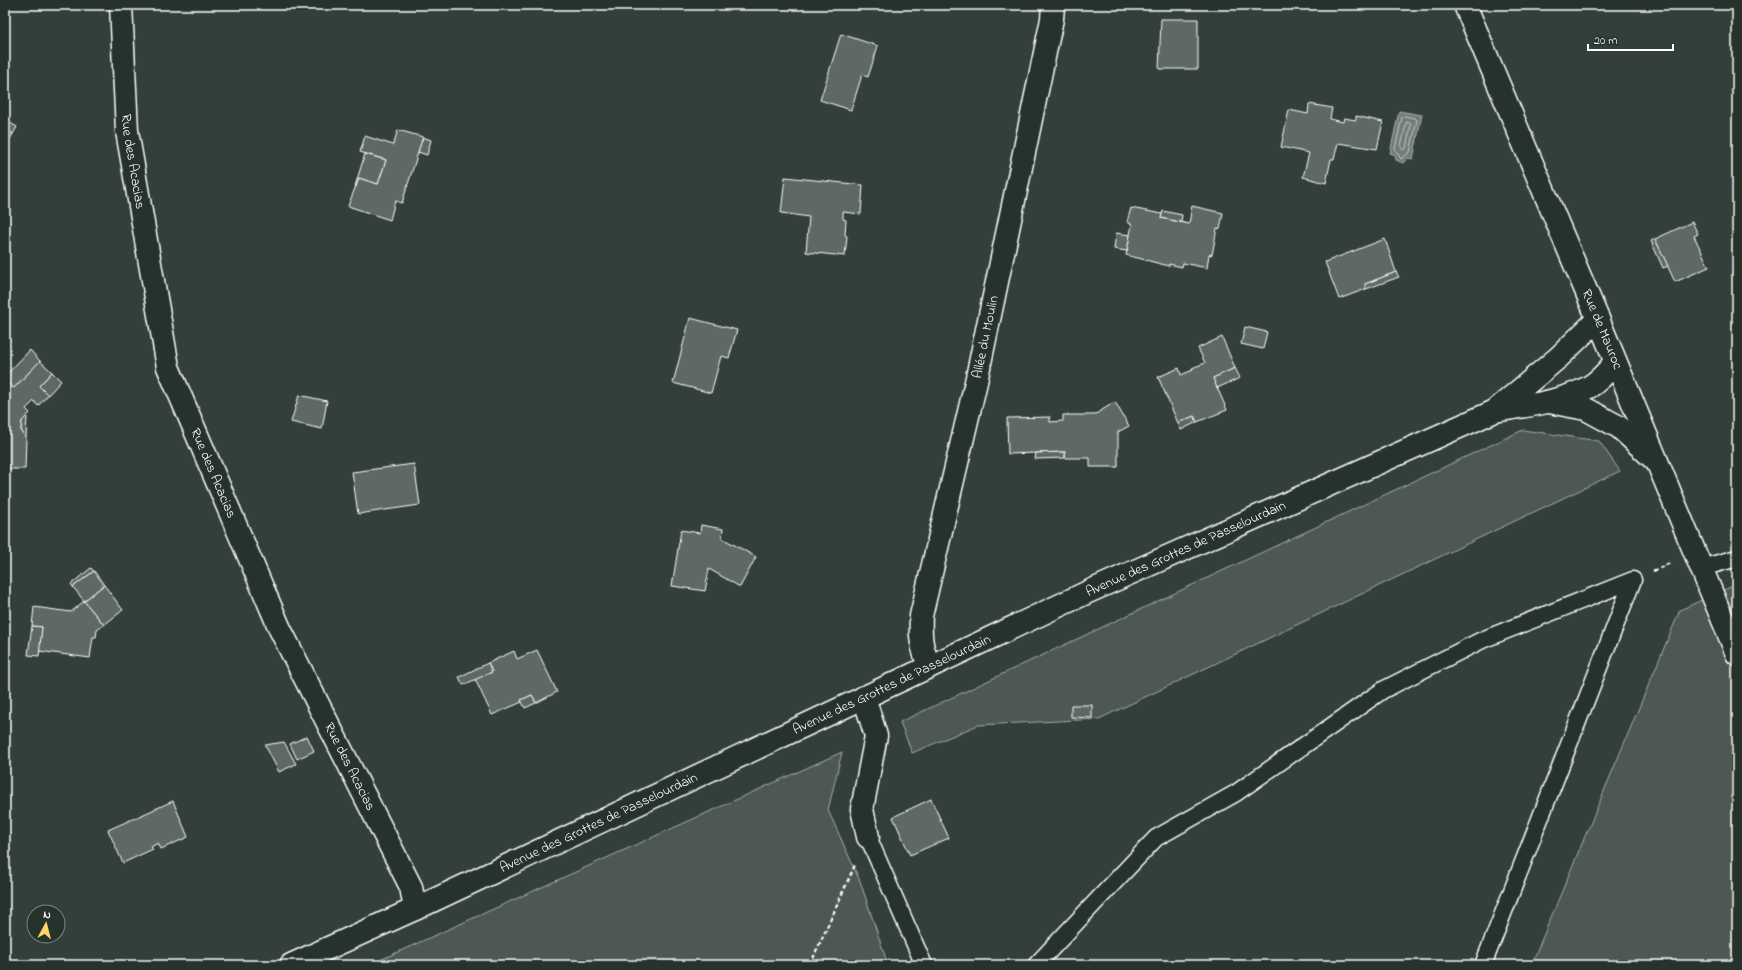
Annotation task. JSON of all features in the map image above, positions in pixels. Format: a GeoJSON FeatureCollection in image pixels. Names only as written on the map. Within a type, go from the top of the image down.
{"type":"FeatureCollection","features":[{"type":"Feature","properties":{"kind":"street","name":"Rue des Acacias"},"geometry":{"type":"LineString","coordinates":[[121,5],[127,131],[168,367],[280,629],[412,887],[415,909]]}},
{"type":"Feature","properties":{"kind":"street","name":"Allée du Moulin"},"geometry":{"type":"LineString","coordinates":[[930,666],[924,655],[920,635],[921,616],[976,382],[1054,5]]}},
{"type":"Feature","properties":{"kind":"street","name":"Rue de Mauroc"},"geometry":{"type":"LineString","coordinates":[[1465,5],[1598,319],[1656,462],[1737,654]]}},
{"type":"Feature","properties":{"kind":"street","name":"Avenue des Grottes de Passelourdain"},"geometry":{"type":"LineString","coordinates":[[1495,411],[1559,357],[1598,319]]}},
{"type":"Feature","properties":{"kind":"street","name":"Avenue des Grottes de Passelourdain"},"geometry":{"type":"LineString","coordinates":[[291,965],[415,909],[1088,592],[1495,411],[1548,402],[1589,387],[1606,373],[1616,362]]}},
{"type":"Feature","properties":{"kind":"street","name":"Avenue des Grottes de Passelourdain"},"geometry":{"type":"LineString","coordinates":[[1548,402],[1586,409],[1592,412],[1619,427],[1656,462]]}},
{"type":"Feature","properties":{"kind":"street"},"geometry":{"type":"LineString","coordinates":[[864,697],[876,736],[862,809],[868,837]]}},
{"type":"Feature","properties":{"kind":"lane"},"geometry":{"type":"LineString","coordinates":[[1697,560],[1737,558]]}},
{"type":"Feature","properties":{"kind":"lane"},"geometry":{"type":"LineString","coordinates":[[1036,965],[1156,838],[1236,793],[1383,690],[1482,640],[1633,580]]}},
{"type":"Feature","properties":{"kind":"lane"},"geometry":{"type":"LineString","coordinates":[[1483,965],[1633,580]]}},
{"type":"Feature","properties":{"kind":"lane"},"geometry":{"type":"LineString","coordinates":[[868,837],[924,965]]}},
{"type":"Feature","properties":{"kind":"path"},"geometry":{"type":"LineString","coordinates":[[1633,580],[1697,560]]}},
{"type":"Feature","properties":{"kind":"path"},"geometry":{"type":"LineString","coordinates":[[810,965],[868,837]]}},
{"type":"Feature","properties":{"kind":"shaded area"},"geometry":{"type":"Polygon","coordinates":[[[1523,430],[1599,441],[1620,471],[1099,719],[978,725],[912,753],[900,722],[1523,430]]]}},
{"type":"Feature","properties":{"kind":"shaded area"},"geometry":{"type":"Polygon","coordinates":[[[1737,584],[1737,965],[1531,965],[1680,610],[1737,584]]]}},
{"type":"Feature","properties":{"kind":"shaded area"},"geometry":{"type":"Polygon","coordinates":[[[842,752],[828,810],[860,881],[888,965],[369,965],[842,752]]]}},
{"type":"Feature","properties":{"kind":"water"},"geometry":{"type":"Polygon","coordinates":[[[1399,111],[1422,115],[1413,159],[1408,158],[1403,163],[1396,160],[1395,155],[1390,153],[1399,111]]]}},
{"type":"Feature","properties":{"kind":"building"},"geometry":{"type":"Polygon","coordinates":[[[1161,19],[1198,19],[1198,69],[1159,69],[1161,19]]]}},
{"type":"Feature","properties":{"kind":"building"},"geometry":{"type":"Polygon","coordinates":[[[841,34],[878,46],[868,77],[862,75],[851,110],[820,100],[841,34]]]}},
{"type":"Feature","properties":{"kind":"building"},"geometry":{"type":"Polygon","coordinates":[[[1309,104],[1332,108],[1330,119],[1343,122],[1344,118],[1356,120],[1356,116],[1383,122],[1377,149],[1338,143],[1334,159],[1331,159],[1326,183],[1303,177],[1309,153],[1281,147],[1289,110],[1308,114],[1309,104]]]}},
{"type":"Feature","properties":{"kind":"building"},"geometry":{"type":"Polygon","coordinates":[[[5,120],[17,127],[13,134],[5,130],[5,120]]]}},
{"type":"Feature","properties":{"kind":"building"},"geometry":{"type":"Polygon","coordinates":[[[5,130],[13,134],[5,148],[5,130]]]}},
{"type":"Feature","properties":{"kind":"building"},"geometry":{"type":"Polygon","coordinates":[[[398,130],[423,137],[402,203],[395,201],[390,220],[348,206],[359,178],[378,184],[386,160],[360,152],[365,136],[393,145],[398,130]]]}},
{"type":"Feature","properties":{"kind":"building"},"geometry":{"type":"Polygon","coordinates":[[[423,137],[431,140],[427,155],[418,152],[423,137]]]}},
{"type":"Feature","properties":{"kind":"building"},"geometry":{"type":"Polygon","coordinates":[[[365,154],[386,160],[378,184],[359,178],[356,187],[355,186],[365,154]]]}},
{"type":"Feature","properties":{"kind":"building"},"geometry":{"type":"Polygon","coordinates":[[[785,177],[863,185],[861,214],[843,212],[843,219],[846,220],[845,235],[847,236],[845,256],[806,252],[809,217],[781,213],[785,177]]]}},
{"type":"Feature","properties":{"kind":"building"},"geometry":{"type":"Polygon","coordinates":[[[1192,206],[1223,213],[1220,229],[1217,228],[1212,255],[1209,254],[1207,268],[1183,263],[1182,267],[1169,264],[1169,266],[1126,255],[1132,224],[1127,222],[1131,208],[1162,214],[1161,218],[1189,224],[1192,206]]]}},
{"type":"Feature","properties":{"kind":"building"},"geometry":{"type":"Polygon","coordinates":[[[1163,211],[1182,215],[1181,222],[1161,218],[1163,211]]]}},
{"type":"Feature","properties":{"kind":"building"},"geometry":{"type":"Polygon","coordinates":[[[1692,222],[1698,234],[1694,236],[1709,267],[1675,282],[1655,239],[1692,222]]]}},
{"type":"Feature","properties":{"kind":"building"},"geometry":{"type":"Polygon","coordinates":[[[1116,233],[1130,235],[1127,251],[1114,249],[1116,233]]]}},
{"type":"Feature","properties":{"kind":"building"},"geometry":{"type":"Polygon","coordinates":[[[1385,239],[1396,272],[1365,284],[1366,289],[1339,299],[1325,262],[1385,239]]]}},
{"type":"Feature","properties":{"kind":"building"},"geometry":{"type":"Polygon","coordinates":[[[1655,239],[1668,266],[1663,268],[1651,241],[1655,239]]]}},
{"type":"Feature","properties":{"kind":"building"},"geometry":{"type":"Polygon","coordinates":[[[1396,272],[1399,277],[1366,289],[1365,284],[1396,272]]]}},
{"type":"Feature","properties":{"kind":"building"},"geometry":{"type":"Polygon","coordinates":[[[690,318],[737,330],[729,358],[721,356],[711,393],[673,383],[690,318]]]}},
{"type":"Feature","properties":{"kind":"building"},"geometry":{"type":"Polygon","coordinates":[[[1245,327],[1267,332],[1263,349],[1241,344],[1245,327]]]}},
{"type":"Feature","properties":{"kind":"building"},"geometry":{"type":"Polygon","coordinates":[[[1222,337],[1235,368],[1213,378],[1227,410],[1197,422],[1194,416],[1178,423],[1158,377],[1179,368],[1181,375],[1193,370],[1192,368],[1205,363],[1198,348],[1222,337]]]}},
{"type":"Feature","properties":{"kind":"building"},"geometry":{"type":"Polygon","coordinates":[[[30,350],[40,361],[14,388],[5,379],[5,376],[30,350]]]}},
{"type":"Feature","properties":{"kind":"building"},"geometry":{"type":"Polygon","coordinates":[[[40,361],[52,372],[39,386],[48,395],[38,406],[34,401],[26,409],[30,413],[22,421],[21,430],[26,438],[25,469],[5,469],[5,379],[14,388],[40,361]]]}},
{"type":"Feature","properties":{"kind":"building"},"geometry":{"type":"Polygon","coordinates":[[[1235,368],[1240,378],[1217,388],[1213,378],[1235,368]]]}},
{"type":"Feature","properties":{"kind":"building"},"geometry":{"type":"Polygon","coordinates":[[[52,372],[61,381],[48,395],[39,386],[52,372]]]}},
{"type":"Feature","properties":{"kind":"building"},"geometry":{"type":"Polygon","coordinates":[[[299,395],[327,401],[322,429],[291,422],[299,395]]]}},
{"type":"Feature","properties":{"kind":"building"},"geometry":{"type":"Polygon","coordinates":[[[1115,402],[1129,426],[1118,432],[1118,467],[1090,467],[1090,458],[1065,458],[1065,452],[1008,454],[1007,418],[1050,417],[1050,422],[1063,421],[1063,415],[1094,415],[1115,402]]]}},
{"type":"Feature","properties":{"kind":"building"},"geometry":{"type":"Polygon","coordinates":[[[27,416],[26,438],[21,430],[22,421],[27,416]]]}},
{"type":"Feature","properties":{"kind":"building"},"geometry":{"type":"Polygon","coordinates":[[[1194,416],[1197,422],[1181,430],[1178,423],[1194,416]]]}},
{"type":"Feature","properties":{"kind":"building"},"geometry":{"type":"Polygon","coordinates":[[[1065,452],[1065,458],[1035,459],[1036,453],[1065,452]]]}},
{"type":"Feature","properties":{"kind":"building"},"geometry":{"type":"Polygon","coordinates":[[[414,464],[420,505],[358,514],[352,472],[414,464]]]}},
{"type":"Feature","properties":{"kind":"building"},"geometry":{"type":"Polygon","coordinates":[[[701,525],[723,529],[722,538],[756,557],[740,587],[709,569],[705,591],[672,586],[681,530],[700,533],[701,525]]]}},
{"type":"Feature","properties":{"kind":"building"},"geometry":{"type":"Polygon","coordinates":[[[91,568],[94,571],[73,587],[71,584],[91,568]]]}},
{"type":"Feature","properties":{"kind":"building"},"geometry":{"type":"Polygon","coordinates":[[[94,571],[104,585],[84,601],[73,587],[94,571]]]}},
{"type":"Feature","properties":{"kind":"building"},"geometry":{"type":"Polygon","coordinates":[[[104,585],[123,610],[104,625],[84,601],[104,585]]]}},
{"type":"Feature","properties":{"kind":"building"},"geometry":{"type":"Polygon","coordinates":[[[84,601],[104,625],[97,630],[96,637],[93,637],[90,658],[39,651],[42,627],[32,626],[34,607],[71,612],[84,601]]]}},
{"type":"Feature","properties":{"kind":"building"},"geometry":{"type":"Polygon","coordinates":[[[32,626],[42,627],[39,656],[28,655],[32,626]]]}},
{"type":"Feature","properties":{"kind":"building"},"geometry":{"type":"Polygon","coordinates":[[[537,650],[557,692],[536,703],[532,695],[521,700],[522,702],[492,715],[475,679],[492,672],[488,663],[514,651],[517,659],[537,650]]]}},
{"type":"Feature","properties":{"kind":"building"},"geometry":{"type":"Polygon","coordinates":[[[488,663],[492,672],[463,685],[459,677],[488,663]]]}},
{"type":"Feature","properties":{"kind":"building"},"geometry":{"type":"Polygon","coordinates":[[[532,695],[536,703],[525,708],[521,700],[532,695]]]}},
{"type":"Feature","properties":{"kind":"building"},"geometry":{"type":"Polygon","coordinates":[[[1071,705],[1092,705],[1092,718],[1071,717],[1071,705]]]}},
{"type":"Feature","properties":{"kind":"building"},"geometry":{"type":"Polygon","coordinates":[[[307,736],[314,751],[297,759],[290,744],[307,736]]]}},
{"type":"Feature","properties":{"kind":"building"},"geometry":{"type":"Polygon","coordinates":[[[284,742],[296,764],[279,772],[265,745],[284,742]]]}},
{"type":"Feature","properties":{"kind":"building"},"geometry":{"type":"Polygon","coordinates":[[[931,799],[949,838],[910,855],[893,817],[931,799]]]}},
{"type":"Feature","properties":{"kind":"building"},"geometry":{"type":"Polygon","coordinates":[[[173,801],[188,837],[161,849],[158,843],[151,847],[153,849],[123,863],[108,830],[173,801]]]}}]}
